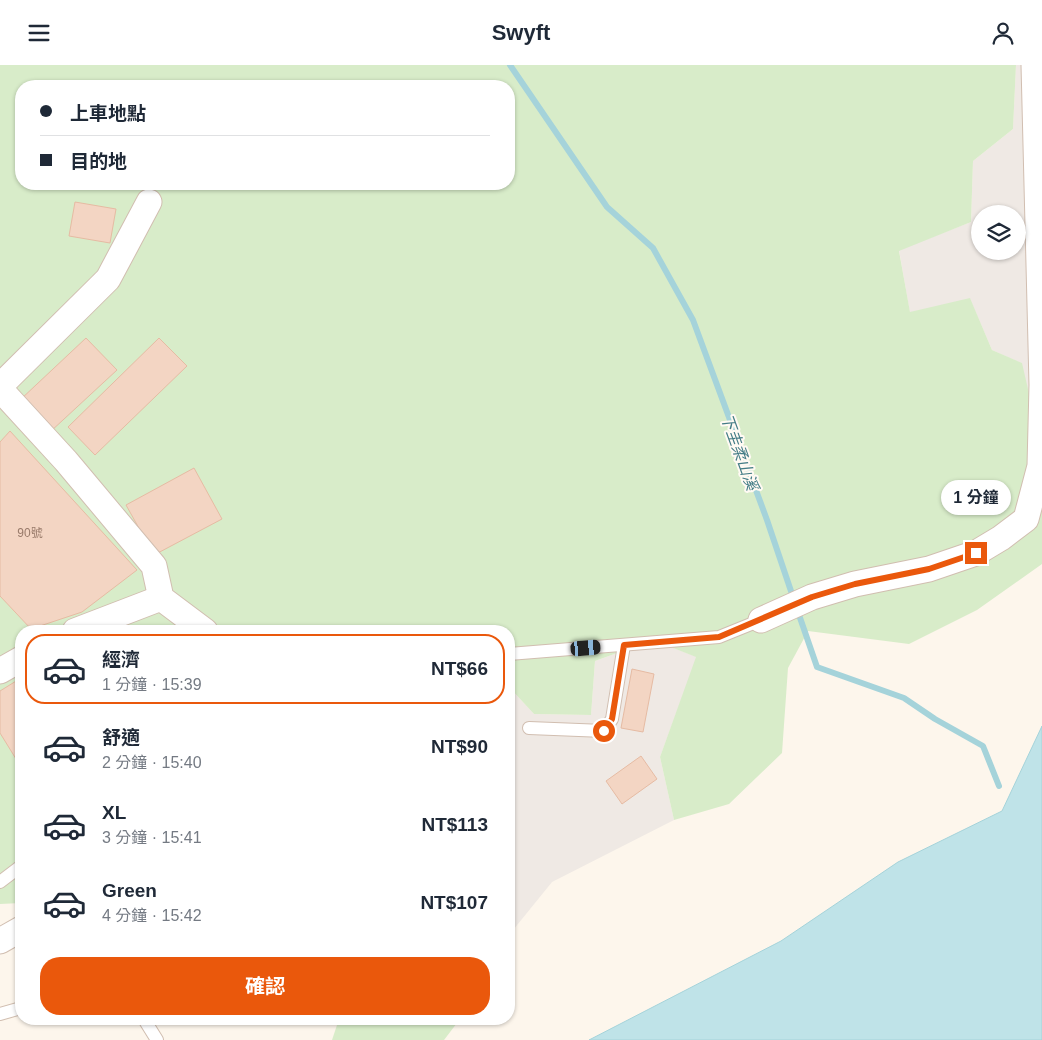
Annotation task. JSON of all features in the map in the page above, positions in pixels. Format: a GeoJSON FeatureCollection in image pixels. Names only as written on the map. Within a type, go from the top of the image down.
{"type":"FeatureCollection","features":[{"type":"Feature","properties":{"kind":"street"},"geometry":{"type":"LineString","coordinates":[[761,620],[812,597],[855,584],[929,569],[976,553],[1026,519],[1040,466],[1041,448],[1042,385],[1034,65]]}},
{"type":"Feature","properties":{"kind":"street"},"geometry":{"type":"LineString","coordinates":[[148,202],[108,279],[0,387],[66,461],[154,566],[161,598],[197,625]]}},
{"type":"Feature","properties":{"kind":"street"},"geometry":{"type":"LineString","coordinates":[[91,625],[161,598]]}},
{"type":"Feature","properties":{"kind":"street"},"geometry":{"type":"LineString","coordinates":[[0,671],[15,662]]}},
{"type":"Feature","properties":{"kind":"street"},"geometry":{"type":"LineString","coordinates":[[0,941],[15,932]]}},
{"type":"Feature","properties":{"kind":"lane"},"geometry":{"type":"LineString","coordinates":[[515,654],[719,637],[761,620]]}},
{"type":"Feature","properties":{"kind":"lane"},"geometry":{"type":"LineString","coordinates":[[528,728],[604,731],[612,719],[624,645]]}},
{"type":"Feature","properties":{"kind":"lane"},"geometry":{"type":"LineString","coordinates":[[0,881],[15,870]]}},
{"type":"Feature","properties":{"kind":"lane"},"geometry":{"type":"LineString","coordinates":[[0,1014],[15,1010]]}},
{"type":"Feature","properties":{"kind":"lane"},"geometry":{"type":"LineString","coordinates":[[148,1025],[157,1040]]}},
{"type":"Feature","properties":{"kind":"shaded area"},"geometry":{"type":"Polygon","coordinates":[[[1016,65],[1042,65],[1042,450],[1021,363],[992,350],[970,299],[910,313],[899,250],[971,222],[971,260],[1026,260],[1026,205],[972,205],[973,161],[1013,129],[1016,65]]]}},
{"type":"Feature","properties":{"kind":"shaded area"},"geometry":{"type":"Polygon","coordinates":[[[653,640],[697,657],[660,757],[674,820],[552,882],[515,928],[515,693],[534,714],[591,715],[595,661],[653,640]]]}},
{"type":"Feature","properties":{"kind":"green space"},"geometry":{"type":"Polygon","coordinates":[[[0,65],[1016,65],[1013,129],[973,161],[971,222],[899,251],[910,312],[970,298],[992,350],[1022,363],[1042,450],[1042,564],[977,610],[909,644],[808,631],[788,668],[782,753],[729,804],[674,820],[660,757],[696,657],[653,640],[595,661],[591,715],[534,714],[515,693],[515,625],[15,625],[15,903],[0,904],[0,65]]]}},
{"type":"Feature","properties":{"kind":"green space"},"geometry":{"type":"Polygon","coordinates":[[[337,1025],[455,1025],[444,1040],[332,1040],[337,1025]]]}},
{"type":"Feature","properties":{"kind":"water"},"geometry":{"type":"Polygon","coordinates":[[[1042,726],[1042,1040],[589,1040],[781,941],[898,862],[1002,811],[1042,726]]]}},
{"type":"Feature","properties":{"kind":"building"},"geometry":{"type":"Polygon","coordinates":[[[75,202],[116,209],[110,243],[69,236],[75,202]]]}},
{"type":"Feature","properties":{"kind":"building"},"geometry":{"type":"Polygon","coordinates":[[[86,338],[117,370],[50,432],[20,400],[86,338]]]}},
{"type":"Feature","properties":{"kind":"building"},"geometry":{"type":"Polygon","coordinates":[[[159,338],[187,366],[95,455],[68,427],[159,338]]]}},
{"type":"Feature","properties":{"kind":"building"},"geometry":{"type":"Polygon","coordinates":[[[10,431],[137,570],[82,612],[43,625],[27,625],[0,596],[0,442],[10,431]]]}},
{"type":"Feature","properties":{"kind":"building"},"geometry":{"type":"Polygon","coordinates":[[[194,468],[222,519],[154,555],[126,505],[194,468]]]}},
{"type":"Feature","properties":{"kind":"building"},"geometry":{"type":"Polygon","coordinates":[[[632,669],[654,674],[643,732],[621,728],[632,669]]]}},
{"type":"Feature","properties":{"kind":"building"},"geometry":{"type":"Polygon","coordinates":[[[15,682],[15,757],[0,733],[0,691],[15,682]]]}},
{"type":"Feature","properties":{"kind":"building"},"geometry":{"type":"Polygon","coordinates":[[[641,756],[657,779],[622,804],[606,781],[641,756]]]}},
{"type":"Feature","properties":{"kind":"waterway","name":"下圭柔山溪"},"geometry":{"type":"LineString","coordinates":[[510,65],[607,207],[653,248],[693,320],[767,520],[794,600]]}},
{"type":"Feature","properties":{"kind":"waterway","name":"下圭柔山溪"},"geometry":{"type":"LineString","coordinates":[[797,609],[817,667],[904,698],[935,719],[983,746],[999,786]]}},
{"type":"Feature","properties":{"kind":"route"},"geometry":{"type":"LineString","coordinates":[[604,731],[612,719],[624,645],[719,637],[812,597],[855,584],[929,569],[976,553]]}}]}
